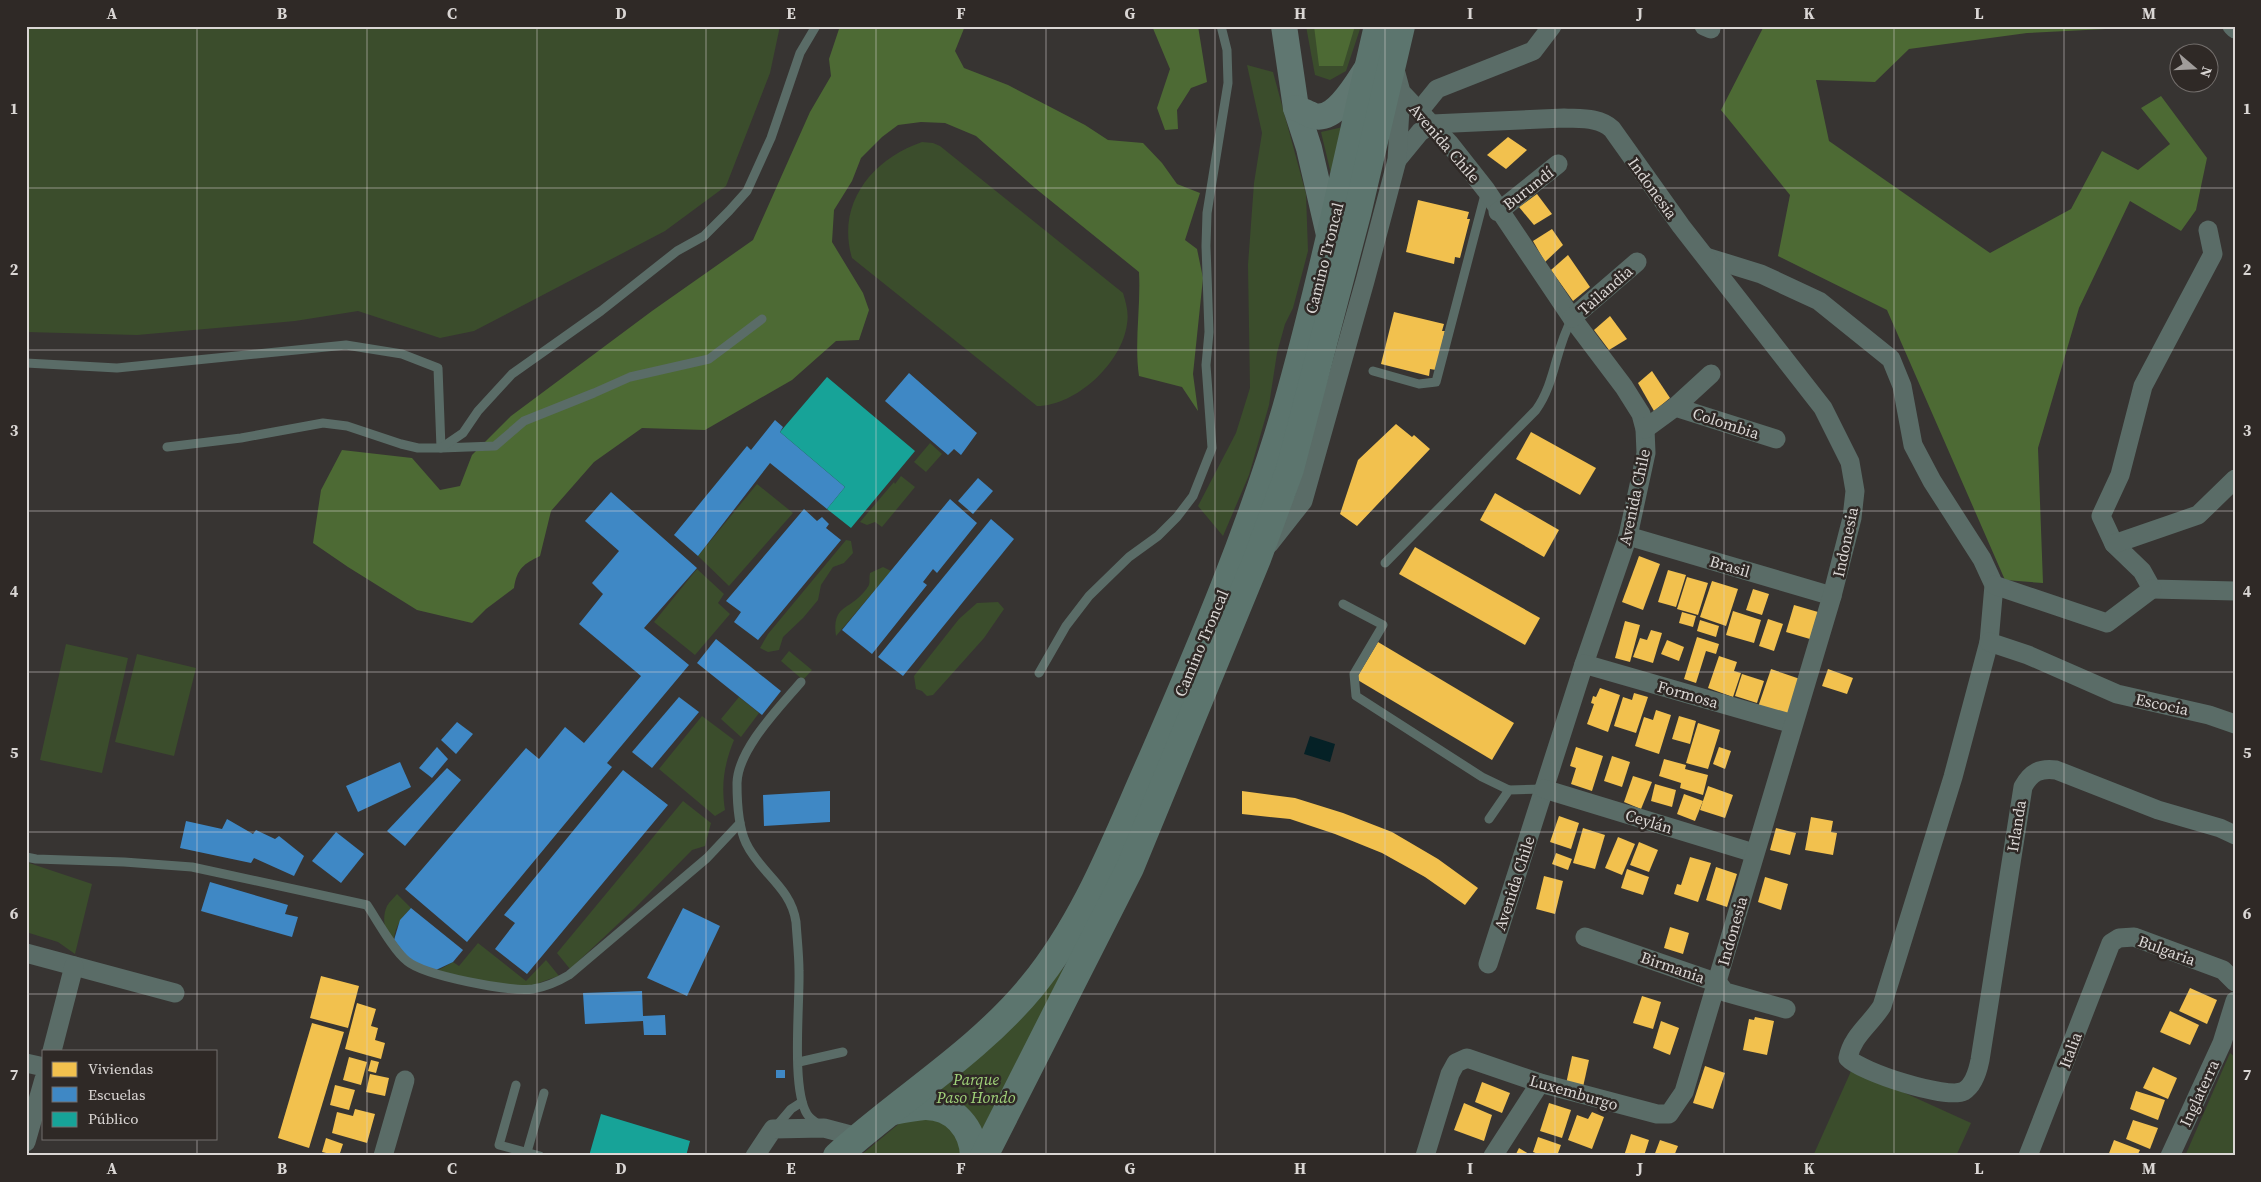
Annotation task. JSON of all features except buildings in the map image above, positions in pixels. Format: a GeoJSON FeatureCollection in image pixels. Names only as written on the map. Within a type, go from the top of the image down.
{"type":"FeatureCollection","features":[{"type":"Feature","properties":{"kind":"main road"},"geometry":{"type":"LineString","coordinates":[[1284,26],[1296,108],[1309,148],[1330,240]]}},
{"type":"Feature","properties":{"kind":"main road","name":"Camino Troncal"},"geometry":{"type":"LineString","coordinates":[[984,1156],[1130,868],[1257,559],[1292,460],[1357,214],[1381,63],[1378,26]]}},
{"type":"Feature","properties":{"kind":"main road","name":"Camino Troncal"},"geometry":{"type":"LineString","coordinates":[[837,1156],[858,1137],[960,1057],[1009,1012],[1054,957],[1092,894],[1210,626],[1252,512],[1286,410],[1330,240],[1381,63],[1401,26]]}},
{"type":"Feature","properties":{"kind":"main road"},"geometry":{"type":"LineString","coordinates":[[1296,108],[1316,116],[1330,114],[1340,107],[1381,63]]}},
{"type":"Feature","properties":{"kind":"main road"},"geometry":{"type":"LineString","coordinates":[[892,1111],[925,1106],[950,1112],[970,1132],[974,1143],[974,1156]]}},
{"type":"Feature","properties":{"kind":"street","name":"Camino Troncal"},"geometry":{"type":"LineString","coordinates":[[1397,160],[1420,132],[1437,89],[1533,51],[1552,26]]}},
{"type":"Feature","properties":{"kind":"street"},"geometry":{"type":"LineString","coordinates":[[2232,26],[2235,29]]}},
{"type":"Feature","properties":{"kind":"street","name":"Avenida Chile"},"geometry":{"type":"LineString","coordinates":[[1381,63],[1401,92],[1426,117],[1486,190],[1498,212],[1572,318],[1624,387],[1641,414],[1645,429],[1646,452],[1628,536],[1584,664],[1488,964]]}},
{"type":"Feature","properties":{"kind":"street","name":"Camino Troncal"},"geometry":{"type":"LineString","coordinates":[[1257,559],[1303,501],[1368,273],[1397,160],[1401,92]]}},
{"type":"Feature","properties":{"kind":"street","name":"Indonesia"},"geometry":{"type":"LineString","coordinates":[[1426,117],[1586,119],[1605,123],[1612,128],[1706,257],[1824,408],[1850,462],[1855,491],[1852,518],[1832,596],[1754,853],[1718,983],[1684,1092],[1678,1102]]}},
{"type":"Feature","properties":{"kind":"street","name":"Burundí"},"geometry":{"type":"LineString","coordinates":[[1498,212],[1558,164]]}},
{"type":"Feature","properties":{"kind":"street"},"geometry":{"type":"LineString","coordinates":[[2152,589],[2142,571],[2114,544],[2101,516],[2120,474],[2143,386],[2213,254],[2208,230]]}},
{"type":"Feature","properties":{"kind":"street"},"geometry":{"type":"LineString","coordinates":[[1706,257],[1761,274],[1819,301],[1891,359],[1902,386],[1913,445],[1932,481],[1982,559],[1994,585],[1989,642]]}},
{"type":"Feature","properties":{"kind":"street","name":"Tailandia"},"geometry":{"type":"LineString","coordinates":[[1572,318],[1637,262]]}},
{"type":"Feature","properties":{"kind":"street"},"geometry":{"type":"LineString","coordinates":[[1645,429],[1675,407],[1711,374]]}},
{"type":"Feature","properties":{"kind":"street","name":"Colombia"},"geometry":{"type":"LineString","coordinates":[[1675,407],[1776,439]]}},
{"type":"Feature","properties":{"kind":"street"},"geometry":{"type":"LineString","coordinates":[[2114,544],[2198,515],[2235,478]]}},
{"type":"Feature","properties":{"kind":"street","name":"Brasil"},"geometry":{"type":"LineString","coordinates":[[1628,536],[1832,596]]}},
{"type":"Feature","properties":{"kind":"street"},"geometry":{"type":"LineString","coordinates":[[1994,585],[2107,623],[2152,589],[2235,591]]}},
{"type":"Feature","properties":{"kind":"street","name":"Escocia"},"geometry":{"type":"LineString","coordinates":[[1989,642],[2028,655],[2117,694],[2209,714],[2235,724]]}},
{"type":"Feature","properties":{"kind":"street","name":"Irlanda"},"geometry":{"type":"LineString","coordinates":[[1989,642],[1954,777],[1882,1006],[1854,1040],[1848,1058],[1866,1070],[1948,1094],[1964,1091],[1970,1086],[1978,1070],[2022,786],[2034,772],[2044,768],[2056,770],[2158,810],[2220,828],[2235,836]]}},
{"type":"Feature","properties":{"kind":"street","name":"Formosa"},"geometry":{"type":"LineString","coordinates":[[1584,664],[1793,724]]}},
{"type":"Feature","properties":{"kind":"street","name":"Ceylán"},"geometry":{"type":"LineString","coordinates":[[1544,789],[1754,853]]}},
{"type":"Feature","properties":{"kind":"street","name":"Birmania"},"geometry":{"type":"LineString","coordinates":[[1585,937],[1718,983],[1725,992],[1786,1009]]}},
{"type":"Feature","properties":{"kind":"street","name":"Bulgaria"},"geometry":{"type":"LineString","coordinates":[[2111,944],[2119,938],[2134,937],[2229,976]]}},
{"type":"Feature","properties":{"kind":"street","name":"Italia"},"geometry":{"type":"LineString","coordinates":[[2028,1156],[2111,944]]}},
{"type":"Feature","properties":{"kind":"street"},"geometry":{"type":"LineString","coordinates":[[26,953],[176,993]]}},
{"type":"Feature","properties":{"kind":"street"},"geometry":{"type":"LineString","coordinates":[[52,1050],[74,966]]}},
{"type":"Feature","properties":{"kind":"street","name":"Inglaterra"},"geometry":{"type":"LineString","coordinates":[[2170,1156],[2228,1048],[2235,1001]]}},
{"type":"Feature","properties":{"kind":"street","name":"Luxemburgo"},"geometry":{"type":"LineString","coordinates":[[1425,1156],[1450,1074],[1456,1063],[1467,1058],[1540,1082],[1657,1114],[1669,1114],[1678,1102]]}},
{"type":"Feature","properties":{"kind":"street"},"geometry":{"type":"LineString","coordinates":[[26,1063],[42,1067]]}},
{"type":"Feature","properties":{"kind":"street"},"geometry":{"type":"LineString","coordinates":[[383,1156],[405,1080]]}},
{"type":"Feature","properties":{"kind":"street"},"geometry":{"type":"LineString","coordinates":[[1493,1156],[1540,1082]]}},
{"type":"Feature","properties":{"kind":"street"},"geometry":{"type":"LineString","coordinates":[[26,1142],[42,1086]]}},
{"type":"Feature","properties":{"kind":"street"},"geometry":{"type":"LineString","coordinates":[[755,1156],[773,1129],[824,1128],[858,1137]]}},
{"type":"Feature","properties":{"kind":"lane"},"geometry":{"type":"LineString","coordinates":[[441,448],[463,434],[478,411],[512,374],[564,338],[677,252],[704,236],[747,191],[770,138],[800,53],[816,26]]}},
{"type":"Feature","properties":{"kind":"lane"},"geometry":{"type":"LineString","coordinates":[[1039,674],[1066,626],[1089,596],[1129,557],[1158,536],[1177,518],[1193,496],[1212,448],[1206,365],[1209,332],[1206,246],[1207,212],[1228,84],[1227,50],[1222,26]]}},
{"type":"Feature","properties":{"kind":"lane"},"geometry":{"type":"LineString","coordinates":[[1373,371],[1419,384],[1436,382],[1486,190]]}},
{"type":"Feature","properties":{"kind":"lane"},"geometry":{"type":"LineString","coordinates":[[1385,563],[1536,410],[1550,388],[1560,346],[1572,318]]}},
{"type":"Feature","properties":{"kind":"lane"},"geometry":{"type":"LineString","coordinates":[[167,447],[240,438],[323,423],[347,426],[418,448],[495,446],[524,421],[630,377],[709,359],[762,319]]}},
{"type":"Feature","properties":{"kind":"lane"},"geometry":{"type":"LineString","coordinates":[[26,363],[117,368],[346,344],[402,354],[438,368],[441,448]]}},
{"type":"Feature","properties":{"kind":"lane"},"geometry":{"type":"LineString","coordinates":[[1343,604],[1383,625],[1354,674],[1356,696],[1482,777],[1509,790],[1544,789]]}},
{"type":"Feature","properties":{"kind":"lane"},"geometry":{"type":"LineString","coordinates":[[801,682],[747,750],[739,769],[737,783],[740,823],[746,843],[759,863],[785,891],[796,921],[799,971],[798,1062],[802,1102],[808,1115],[824,1128]]}},
{"type":"Feature","properties":{"kind":"lane"},"geometry":{"type":"LineString","coordinates":[[1489,819],[1509,790]]}},
{"type":"Feature","properties":{"kind":"lane"},"geometry":{"type":"LineString","coordinates":[[26,857],[192,867],[367,905],[407,962],[439,975],[501,987],[534,989],[569,975],[707,858],[740,823]]}},
{"type":"Feature","properties":{"kind":"lane"},"geometry":{"type":"LineString","coordinates":[[798,1062],[843,1052]]}},
{"type":"Feature","properties":{"kind":"lane"},"geometry":{"type":"LineString","coordinates":[[516,1085],[499,1145],[540,1156]]}},
{"type":"Feature","properties":{"kind":"lane"},"geometry":{"type":"LineString","coordinates":[[527,1152],[544,1093]]}},
{"type":"Feature","properties":{"kind":"lane"},"geometry":{"type":"LineString","coordinates":[[773,1129],[790,1108],[802,1102]]}},
{"type":"Feature","properties":{"kind":"green space"},"geometry":{"type":"Polygon","coordinates":[[[26,26],[780,26],[770,73],[726,186],[665,231],[474,331],[440,338],[358,311],[295,321],[137,335],[26,332],[26,26]]]}},
{"type":"Feature","properties":{"kind":"green space"},"geometry":{"type":"Polygon","coordinates":[[[840,26],[965,26],[955,51],[964,68],[1008,85],[1085,125],[1108,140],[1143,143],[1162,163],[1177,184],[1200,193],[1185,240],[1197,249],[1203,278],[1193,374],[1198,411],[1182,387],[1139,376],[1137,350],[1139,272],[1035,188],[976,136],[945,123],[921,122],[898,125],[882,137],[861,158],[852,181],[834,210],[832,242],[863,293],[869,310],[859,340],[836,341],[792,380],[705,430],[642,428],[594,462],[551,511],[540,556],[522,567],[514,588],[486,609],[472,623],[417,610],[313,543],[321,490],[342,450],[412,458],[440,490],[460,486],[472,455],[511,416],[652,311],[753,240],[810,112],[831,76],[829,59],[840,26]]]}},
{"type":"Feature","properties":{"kind":"green space"},"geometry":{"type":"Polygon","coordinates":[[[1152,26],[1198,26],[1207,82],[1191,88],[1177,110],[1178,129],[1165,130],[1157,108],[1170,69],[1152,26]]]}},
{"type":"Feature","properties":{"kind":"green space"},"geometry":{"type":"Polygon","coordinates":[[[1306,26],[1361,26],[1346,71],[1330,80],[1315,75],[1306,26]]]}},
{"type":"Feature","properties":{"kind":"green space"},"geometry":{"type":"Polygon","coordinates":[[[1314,26],[1355,26],[1343,66],[1319,66],[1314,26]]]}},
{"type":"Feature","properties":{"kind":"green space"},"geometry":{"type":"Polygon","coordinates":[[[1764,26],[2165,26],[2027,33],[1909,49],[1875,82],[1816,80],[1829,141],[1990,253],[2071,209],[2102,151],[2138,170],[2170,144],[2141,108],[2161,96],[2207,158],[2196,210],[2181,231],[2130,201],[2079,308],[2038,448],[2043,583],[2005,580],[1887,310],[1778,256],[1790,195],[1721,110],[1764,26]]]}},
{"type":"Feature","properties":{"kind":"green space"},"geometry":{"type":"Polygon","coordinates":[[[1247,65],[1273,72],[1306,194],[1308,251],[1293,308],[1285,324],[1277,353],[1269,405],[1249,475],[1223,536],[1198,506],[1236,433],[1250,388],[1248,265],[1254,183],[1262,133],[1247,65]]]}},
{"type":"Feature","properties":{"kind":"green space"},"geometry":{"type":"Polygon","coordinates":[[[1343,127],[1332,178],[1321,132],[1343,127]]]}},
{"type":"Feature","properties":{"kind":"green space"},"geometry":{"type":"Polygon","coordinates":[[[922,142],[940,146],[1123,293],[1128,316],[1123,339],[1116,353],[1095,380],[1067,399],[1037,406],[852,258],[848,238],[849,219],[854,202],[862,186],[888,160],[922,142]]]}},
{"type":"Feature","properties":{"kind":"green space"},"geometry":{"type":"Polygon","coordinates":[[[930,443],[942,454],[926,472],[914,462],[930,443]]]}},
{"type":"Feature","properties":{"kind":"green space"},"geometry":{"type":"Polygon","coordinates":[[[901,476],[915,487],[882,527],[875,522],[867,525],[860,522],[894,482],[895,484],[901,476]]]}},
{"type":"Feature","properties":{"kind":"green space"},"geometry":{"type":"Polygon","coordinates":[[[757,484],[793,513],[729,586],[698,556],[757,484]]]}},
{"type":"Feature","properties":{"kind":"green space"},"geometry":{"type":"Polygon","coordinates":[[[846,540],[851,541],[853,553],[844,563],[833,567],[821,585],[818,600],[783,637],[779,650],[768,652],[760,648],[768,634],[846,540]]]}},
{"type":"Feature","properties":{"kind":"green space"},"geometry":{"type":"Polygon","coordinates":[[[883,567],[891,571],[836,636],[835,626],[839,613],[866,590],[869,585],[870,573],[883,567]]]}},
{"type":"Feature","properties":{"kind":"green space"},"geometry":{"type":"Polygon","coordinates":[[[697,569],[724,594],[718,603],[730,614],[695,655],[654,622],[697,569]]]}},
{"type":"Feature","properties":{"kind":"green space"},"geometry":{"type":"Polygon","coordinates":[[[998,602],[1004,609],[984,638],[933,695],[927,696],[922,691],[916,689],[914,676],[959,619],[977,603],[998,602]]]}},
{"type":"Feature","properties":{"kind":"green space"},"geometry":{"type":"Polygon","coordinates":[[[66,644],[128,658],[102,773],[40,760],[66,644]]]}},
{"type":"Feature","properties":{"kind":"green space"},"geometry":{"type":"Polygon","coordinates":[[[789,651],[812,670],[803,680],[781,661],[789,651]]]}},
{"type":"Feature","properties":{"kind":"green space"},"geometry":{"type":"Polygon","coordinates":[[[137,654],[196,668],[174,756],[115,742],[137,654]]]}},
{"type":"Feature","properties":{"kind":"green space"},"geometry":{"type":"Polygon","coordinates":[[[739,697],[759,713],[741,737],[721,719],[739,697]]]}},
{"type":"Feature","properties":{"kind":"green space"},"geometry":{"type":"Polygon","coordinates":[[[702,716],[734,740],[724,775],[725,810],[715,816],[659,769],[702,716]]]}},
{"type":"Feature","properties":{"kind":"green space"},"geometry":{"type":"Polygon","coordinates":[[[683,801],[711,823],[705,846],[692,850],[635,908],[570,969],[557,953],[683,801]]]}},
{"type":"Feature","properties":{"kind":"green space"},"geometry":{"type":"Polygon","coordinates":[[[26,862],[92,884],[75,954],[58,942],[26,932],[26,862]]]}},
{"type":"Feature","properties":{"kind":"green space"},"geometry":{"type":"Polygon","coordinates":[[[397,894],[411,908],[398,926],[394,939],[395,944],[402,955],[420,968],[434,971],[453,962],[459,966],[478,943],[526,981],[546,960],[559,976],[528,987],[508,990],[485,988],[416,969],[397,953],[385,930],[384,921],[387,906],[397,894]]]}},
{"type":"Feature","properties":{"kind":"green space","name":"Parque Paso Hondo"},"geometry":{"type":"Polygon","coordinates":[[[1067,964],[982,1130],[925,1095],[1008,1030],[1067,964]]]}},
{"type":"Feature","properties":{"kind":"green space"},"geometry":{"type":"Polygon","coordinates":[[[2230,1053],[2235,1057],[2235,1156],[2185,1156],[2230,1053]]]}},
{"type":"Feature","properties":{"kind":"green space"},"geometry":{"type":"Polygon","coordinates":[[[1852,1069],[1971,1123],[1956,1156],[1813,1156],[1852,1069]]]}},
{"type":"Feature","properties":{"kind":"green space","name":"Parque Paso Hondo"},"geometry":{"type":"Polygon","coordinates":[[[916,1118],[938,1119],[956,1130],[961,1156],[860,1156],[901,1122],[916,1118]]]}},
{"type":"Feature","properties":{"kind":"water"},"geometry":{"type":"Polygon","coordinates":[[[1310,736],[1335,744],[1330,762],[1304,754],[1310,736]]]}}]}
